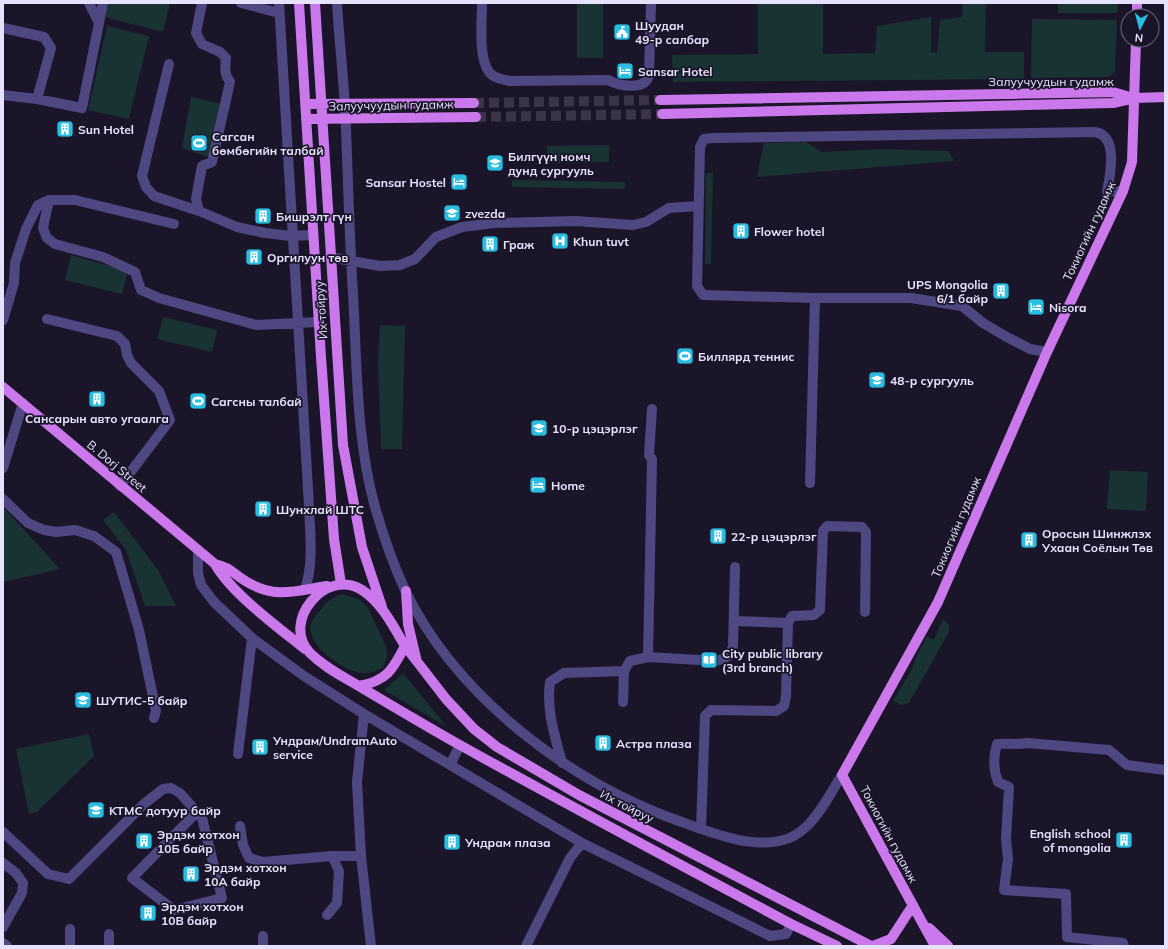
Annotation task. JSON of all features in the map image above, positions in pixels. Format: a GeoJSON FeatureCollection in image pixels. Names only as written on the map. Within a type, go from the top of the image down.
{"type":"FeatureCollection","features":[{"type":"Feature","properties":{"kind":"main road","name":"Их тойруу"},"geometry":{"type":"LineString","coordinates":[[299,3],[306,104],[312,235],[337,584]]}},
{"type":"Feature","properties":{"kind":"main road","name":"Их тойруу"},"geometry":{"type":"LineString","coordinates":[[315,3],[343,445],[362,547],[384,610]]}},
{"type":"Feature","properties":{"kind":"main road","name":"Токиогийн гудамж"},"geometry":{"type":"LineString","coordinates":[[935,946],[842,775],[938,602],[1047,352],[1123,191],[1132,162],[1136,48]]}},
{"type":"Feature","properties":{"kind":"main road","name":"Залуучуудын гудамж"},"geometry":{"type":"LineString","coordinates":[[660,100],[1113,92],[1135,98]]}},
{"type":"Feature","properties":{"kind":"main road"},"geometry":{"type":"LineString","coordinates":[[1135,98],[1165,97]]}},
{"type":"Feature","properties":{"kind":"main road","name":"Залуучуудын гудамж"},"geometry":{"type":"LineString","coordinates":[[662,114],[1113,103],[1135,98]]}},
{"type":"Feature","properties":{"kind":"main road","name":"Залуучуудын гудамж"},"geometry":{"type":"LineString","coordinates":[[306,104],[474,103]]}},
{"type":"Feature","properties":{"kind":"main road","name":"Залуучуудын гудамж"},"geometry":{"type":"LineString","coordinates":[[306,119],[476,117]]}},
{"type":"Feature","properties":{"kind":"main road","name":"B. Dorj Street"},"geometry":{"type":"LineString","coordinates":[[3,387],[215,564]]}},
{"type":"Feature","properties":{"kind":"main road"},"geometry":{"type":"LineString","coordinates":[[215,564],[228,567],[245,581],[265,592],[277,593],[337,584],[356,586],[362,590],[384,610],[405,646],[396,664],[385,677],[371,684],[359,686]]}},
{"type":"Feature","properties":{"kind":"main road"},"geometry":{"type":"LineString","coordinates":[[215,564],[222,576],[275,626],[342,678],[359,686],[510,774],[790,924],[837,946]]}},
{"type":"Feature","properties":{"kind":"main road"},"geometry":{"type":"LineString","coordinates":[[309,652],[302,640],[301,623],[312,600],[324,589],[337,584]]}},
{"type":"Feature","properties":{"kind":"main road"},"geometry":{"type":"LineString","coordinates":[[406,591],[408,624],[418,664]]}},
{"type":"Feature","properties":{"kind":"main road","name":"Их тойруу"},"geometry":{"type":"LineString","coordinates":[[405,646],[460,715],[497,747],[579,795],[872,946]]}},
{"type":"Feature","properties":{"kind":"main road"},"geometry":{"type":"LineString","coordinates":[[872,946],[891,939],[913,905]]}},
{"type":"Feature","properties":{"kind":"main road"},"geometry":{"type":"LineString","coordinates":[[922,921],[948,946]]}},
{"type":"Feature","properties":{"kind":"street"},"geometry":{"type":"LineString","coordinates":[[89,3],[98,23]]}},
{"type":"Feature","properties":{"kind":"street"},"geometry":{"type":"LineString","coordinates":[[3,95],[37,99],[82,108],[103,3]]}},
{"type":"Feature","properties":{"kind":"street"},"geometry":{"type":"LineString","coordinates":[[199,211],[196,199],[202,166],[212,162],[230,82],[226,77],[226,58],[220,52],[202,44],[196,33],[202,3]]}},
{"type":"Feature","properties":{"kind":"street"},"geometry":{"type":"LineString","coordinates":[[241,3],[279,8],[310,555],[309,576],[305,589]]}},
{"type":"Feature","properties":{"kind":"street"},"geometry":{"type":"LineString","coordinates":[[337,3],[345,119],[350,259],[361,422],[368,472],[375,507],[406,591],[431,633],[467,681],[500,714],[562,763],[602,786],[664,816],[701,829],[738,839],[758,842],[790,838],[809,824],[842,775]]}},
{"type":"Feature","properties":{"kind":"street"},"geometry":{"type":"LineString","coordinates":[[482,3],[482,53],[489,73],[496,78],[509,81],[608,80],[616,84],[638,85],[644,84],[648,80],[649,75],[651,3]]}},
{"type":"Feature","properties":{"kind":"street"},"geometry":{"type":"LineString","coordinates":[[3,28],[44,37],[51,48],[37,99]]}},
{"type":"Feature","properties":{"kind":"street"},"geometry":{"type":"LineString","coordinates":[[169,64],[142,176],[146,187],[154,196],[199,211],[237,227],[265,233],[292,236],[312,235]]}},
{"type":"Feature","properties":{"kind":"street"},"geometry":{"type":"LineString","coordinates":[[1047,352],[1030,349],[1005,336],[983,323],[962,306],[911,298],[707,296],[700,293],[697,282],[700,147],[704,139],[713,138],[1095,132],[1102,133],[1107,139],[1112,164],[1107,192],[1123,191]]}},
{"type":"Feature","properties":{"kind":"street"},"geometry":{"type":"LineString","coordinates":[[49,200],[43,228],[47,238],[55,244],[103,257],[135,272],[142,290],[159,298],[256,325],[318,322]]}},
{"type":"Feature","properties":{"kind":"street"},"geometry":{"type":"LineString","coordinates":[[3,320],[14,283],[16,262],[26,229],[38,205],[49,200],[75,200],[174,224]]}},
{"type":"Feature","properties":{"kind":"street"},"geometry":{"type":"LineString","coordinates":[[330,256],[380,266],[400,265],[415,260],[436,238],[462,227],[494,223],[575,222],[633,225],[646,222],[669,208],[698,206]]}},
{"type":"Feature","properties":{"kind":"street"},"geometry":{"type":"LineString","coordinates":[[810,483],[816,298]]}},
{"type":"Feature","properties":{"kind":"street"},"geometry":{"type":"LineString","coordinates":[[47,319],[117,336],[125,344],[127,355],[131,363],[159,391],[170,420],[120,486]]}},
{"type":"Feature","properties":{"kind":"street"},"geometry":{"type":"LineString","coordinates":[[3,468],[22,403]]}},
{"type":"Feature","properties":{"kind":"street"},"geometry":{"type":"LineString","coordinates":[[648,658],[652,459],[649,455],[652,409]]}},
{"type":"Feature","properties":{"kind":"street"},"geometry":{"type":"LineString","coordinates":[[3,499],[28,523],[44,530],[56,532],[75,530],[94,536],[116,552],[138,630],[156,711],[154,718]]}},
{"type":"Feature","properties":{"kind":"street"},"geometry":{"type":"LineString","coordinates":[[701,829],[705,716],[711,710],[776,710],[784,706],[786,696],[788,623],[792,616],[814,615],[820,610],[822,531],[827,526],[862,527],[866,532],[866,612]]}},
{"type":"Feature","properties":{"kind":"street"},"geometry":{"type":"LineString","coordinates":[[198,550],[198,574],[201,584],[214,602],[252,638],[304,676],[364,714],[582,843],[770,936],[786,934],[790,924]]}},
{"type":"Feature","properties":{"kind":"street"},"geometry":{"type":"LineString","coordinates":[[623,702],[624,671],[630,661],[648,658],[721,661],[729,656],[732,652],[735,567]]}},
{"type":"Feature","properties":{"kind":"street"},"geometry":{"type":"LineString","coordinates":[[734,621],[788,623]]}},
{"type":"Feature","properties":{"kind":"street"},"geometry":{"type":"LineString","coordinates":[[238,754],[252,638]]}},
{"type":"Feature","properties":{"kind":"street"},"geometry":{"type":"LineString","coordinates":[[562,763],[551,718],[548,697],[550,682],[564,673],[624,671]]}},
{"type":"Feature","properties":{"kind":"street"},"geometry":{"type":"LineString","coordinates":[[364,714],[357,782],[361,856],[371,946]]}},
{"type":"Feature","properties":{"kind":"street"},"geometry":{"type":"LineString","coordinates":[[1124,946],[1123,943],[1067,937],[1066,894],[1004,890],[1008,859],[1006,839],[1009,787],[998,782],[994,770],[994,751],[997,744],[1004,743],[1027,743],[1109,750],[1127,765],[1165,770]]}},
{"type":"Feature","properties":{"kind":"street"},"geometry":{"type":"LineString","coordinates":[[450,765],[460,745]]}},
{"type":"Feature","properties":{"kind":"street"},"geometry":{"type":"LineString","coordinates":[[3,832],[48,874],[69,880],[144,804],[163,789],[171,788],[180,793],[197,812],[202,818],[222,898],[174,910],[132,878],[197,812]]}},
{"type":"Feature","properties":{"kind":"street"},"geometry":{"type":"LineString","coordinates":[[240,826],[243,845],[249,858],[263,862],[332,856],[361,856]]}},
{"type":"Feature","properties":{"kind":"street"},"geometry":{"type":"LineString","coordinates":[[526,946],[570,858],[582,843]]}},
{"type":"Feature","properties":{"kind":"street"},"geometry":{"type":"LineString","coordinates":[[327,915],[337,903],[339,872],[332,856]]}},
{"type":"Feature","properties":{"kind":"street"},"geometry":{"type":"LineString","coordinates":[[3,863],[16,873],[23,882],[22,893],[3,927]]}},
{"type":"Feature","properties":{"kind":"street"},"geometry":{"type":"LineString","coordinates":[[70,929],[70,946]]}},
{"type":"Feature","properties":{"kind":"street"},"geometry":{"type":"LineString","coordinates":[[109,934],[109,946]]}},
{"type":"Feature","properties":{"kind":"street"},"geometry":{"type":"LineString","coordinates":[[3,943],[7,946]]}},
{"type":"Feature","properties":{"kind":"green space"},"geometry":{"type":"Polygon","coordinates":[[[108,3],[170,3],[163,32],[105,17],[108,3]]]}},
{"type":"Feature","properties":{"kind":"green space"},"geometry":{"type":"Polygon","coordinates":[[[577,3],[603,3],[603,58],[577,58],[577,3]]]}},
{"type":"Feature","properties":{"kind":"green space"},"geometry":{"type":"Polygon","coordinates":[[[758,3],[823,3],[823,54],[875,53],[877,26],[931,17],[931,52],[937,53],[940,20],[962,17],[963,3],[986,3],[985,52],[1024,52],[1024,79],[673,82],[672,55],[758,54],[758,3]]]}},
{"type":"Feature","properties":{"kind":"green space"},"geometry":{"type":"Polygon","coordinates":[[[1058,3],[1118,3],[1117,13],[1058,13],[1058,3]]]}},
{"type":"Feature","properties":{"kind":"green space"},"geometry":{"type":"Polygon","coordinates":[[[1032,19],[1117,20],[1115,72],[1108,77],[1031,78],[1032,19]]]}},
{"type":"Feature","properties":{"kind":"green space"},"geometry":{"type":"Polygon","coordinates":[[[107,26],[149,36],[129,119],[88,110],[107,26]]]}},
{"type":"Feature","properties":{"kind":"green space"},"geometry":{"type":"Polygon","coordinates":[[[191,97],[222,104],[210,158],[182,148],[191,97]]]}},
{"type":"Feature","properties":{"kind":"green space"},"geometry":{"type":"Polygon","coordinates":[[[806,142],[822,152],[881,149],[948,151],[954,161],[757,177],[764,143],[806,142]]]}},
{"type":"Feature","properties":{"kind":"green space"},"geometry":{"type":"Polygon","coordinates":[[[609,145],[609,162],[548,163],[547,146],[609,145]]]}},
{"type":"Feature","properties":{"kind":"green space"},"geometry":{"type":"Polygon","coordinates":[[[706,173],[713,173],[711,264],[705,264],[706,173]]]}},
{"type":"Feature","properties":{"kind":"green space"},"geometry":{"type":"Polygon","coordinates":[[[512,180],[625,182],[625,189],[512,187],[512,180]]]}},
{"type":"Feature","properties":{"kind":"green space"},"geometry":{"type":"Polygon","coordinates":[[[71,255],[128,271],[122,294],[65,280],[71,255]]]}},
{"type":"Feature","properties":{"kind":"green space"},"geometry":{"type":"Polygon","coordinates":[[[163,317],[217,330],[212,352],[157,339],[163,317]]]}},
{"type":"Feature","properties":{"kind":"green space"},"geometry":{"type":"Polygon","coordinates":[[[380,325],[405,326],[402,449],[381,449],[378,361],[380,325]]]}},
{"type":"Feature","properties":{"kind":"green space"},"geometry":{"type":"Polygon","coordinates":[[[1110,470],[1148,472],[1146,511],[1107,509],[1110,470]]]}},
{"type":"Feature","properties":{"kind":"green space"},"geometry":{"type":"Polygon","coordinates":[[[3,507],[60,569],[3,582],[3,507]]]}},
{"type":"Feature","properties":{"kind":"green space"},"geometry":{"type":"Polygon","coordinates":[[[114,512],[158,570],[176,606],[145,606],[126,550],[103,520],[114,512]]]}},
{"type":"Feature","properties":{"kind":"green space"},"geometry":{"type":"Polygon","coordinates":[[[343,594],[360,600],[367,606],[386,646],[387,657],[383,668],[368,673],[354,671],[328,656],[314,640],[311,632],[311,624],[314,618],[328,601],[343,594]]]}},
{"type":"Feature","properties":{"kind":"green space"},"geometry":{"type":"Polygon","coordinates":[[[943,619],[949,625],[949,632],[909,703],[902,705],[893,701],[912,669],[917,655],[927,636],[934,640],[943,619]]]}},
{"type":"Feature","properties":{"kind":"green space"},"geometry":{"type":"Polygon","coordinates":[[[403,673],[447,727],[384,690],[403,673]]]}},
{"type":"Feature","properties":{"kind":"green space"},"geometry":{"type":"Polygon","coordinates":[[[89,734],[94,756],[37,812],[29,814],[16,749],[89,734]]]}},
{"type":"Feature","properties":{"kind":"tunnel"},"geometry":{"type":"LineString","coordinates":[[474,103],[660,100]]}},
{"type":"Feature","properties":{"kind":"tunnel"},"geometry":{"type":"LineString","coordinates":[[476,117],[662,114]]}},
{"type":"Feature","properties":{"kind":"place","name":"Шуудан 49-р салбар"},"geometry":{"type":"Point","coordinates":[622,32]}},
{"type":"Feature","properties":{"kind":"place","name":"Sansar Hotel"},"geometry":{"type":"Point","coordinates":[625,71]}},
{"type":"Feature","properties":{"kind":"place","name":"Sun Hotel"},"geometry":{"type":"Point","coordinates":[65,129]}},
{"type":"Feature","properties":{"kind":"place","name":"Сагсан бөмбөгийн талбай"},"geometry":{"type":"Point","coordinates":[199,143]}},
{"type":"Feature","properties":{"kind":"place","name":"Билгүүн номч дунд сургууль"},"geometry":{"type":"Point","coordinates":[495,163]}},
{"type":"Feature","properties":{"kind":"place","name":"Sansar Hostel"},"geometry":{"type":"Point","coordinates":[459,182]}},
{"type":"Feature","properties":{"kind":"place","name":"zvezda"},"geometry":{"type":"Point","coordinates":[452,213]}},
{"type":"Feature","properties":{"kind":"place","name":"Бишрэлт гүн"},"geometry":{"type":"Point","coordinates":[263,216]}},
{"type":"Feature","properties":{"kind":"place","name":"Flower hotel"},"geometry":{"type":"Point","coordinates":[741,231]}},
{"type":"Feature","properties":{"kind":"place","name":"Khun tuvt"},"geometry":{"type":"Point","coordinates":[560,241]}},
{"type":"Feature","properties":{"kind":"place","name":"Граж"},"geometry":{"type":"Point","coordinates":[490,244]}},
{"type":"Feature","properties":{"kind":"place","name":"Оргилуун төв"},"geometry":{"type":"Point","coordinates":[254,257]}},
{"type":"Feature","properties":{"kind":"place","name":"UPS Mongolia 6/1 байр"},"geometry":{"type":"Point","coordinates":[1001,291]}},
{"type":"Feature","properties":{"kind":"place","name":"Nisora"},"geometry":{"type":"Point","coordinates":[1036,307]}},
{"type":"Feature","properties":{"kind":"place","name":"Биллярд теннис"},"geometry":{"type":"Point","coordinates":[685,356]}},
{"type":"Feature","properties":{"kind":"place","name":"48-р сургууль"},"geometry":{"type":"Point","coordinates":[877,380]}},
{"type":"Feature","properties":{"kind":"place","name":"Cансарын авто угаалга"},"geometry":{"type":"Point","coordinates":[97,399]}},
{"type":"Feature","properties":{"kind":"place","name":"Сагсны талбай"},"geometry":{"type":"Point","coordinates":[198,401]}},
{"type":"Feature","properties":{"kind":"place","name":"10-р цэцэрлэг"},"geometry":{"type":"Point","coordinates":[539,428]}},
{"type":"Feature","properties":{"kind":"place","name":"Home"},"geometry":{"type":"Point","coordinates":[538,485]}},
{"type":"Feature","properties":{"kind":"place","name":"Шунхлай ШТС"},"geometry":{"type":"Point","coordinates":[263,509]}},
{"type":"Feature","properties":{"kind":"place","name":"22-р цэцэрлэг"},"geometry":{"type":"Point","coordinates":[718,536]}},
{"type":"Feature","properties":{"kind":"place","name":"Оросын Шинжлэх Ухаан Соёлын Төв"},"geometry":{"type":"Point","coordinates":[1029,540]}},
{"type":"Feature","properties":{"kind":"place","name":"City public library (3rd branch)"},"geometry":{"type":"Point","coordinates":[709,660]}},
{"type":"Feature","properties":{"kind":"place","name":"ШУТИС-5 байр"},"geometry":{"type":"Point","coordinates":[83,700]}},
{"type":"Feature","properties":{"kind":"place","name":"Астра плаза"},"geometry":{"type":"Point","coordinates":[603,743]}},
{"type":"Feature","properties":{"kind":"place","name":"Ундрам/UndramAuto service"},"geometry":{"type":"Point","coordinates":[260,747]}},
{"type":"Feature","properties":{"kind":"place","name":"KTMC дотуур байр"},"geometry":{"type":"Point","coordinates":[96,810]}},
{"type":"Feature","properties":{"kind":"place","name":"English school of mongolia"},"geometry":{"type":"Point","coordinates":[1124,840]}},
{"type":"Feature","properties":{"kind":"place","name":"Эрдэм хотхон 10Б байр"},"geometry":{"type":"Point","coordinates":[144,841]}},
{"type":"Feature","properties":{"kind":"place","name":"Ундрам плаза"},"geometry":{"type":"Point","coordinates":[452,842]}},
{"type":"Feature","properties":{"kind":"place","name":"Эрдэм хотхон 10А байр"},"geometry":{"type":"Point","coordinates":[191,874]}},
{"type":"Feature","properties":{"kind":"place","name":"Эрдэм хотхон 10В байр"},"geometry":{"type":"Point","coordinates":[148,913]}}]}
